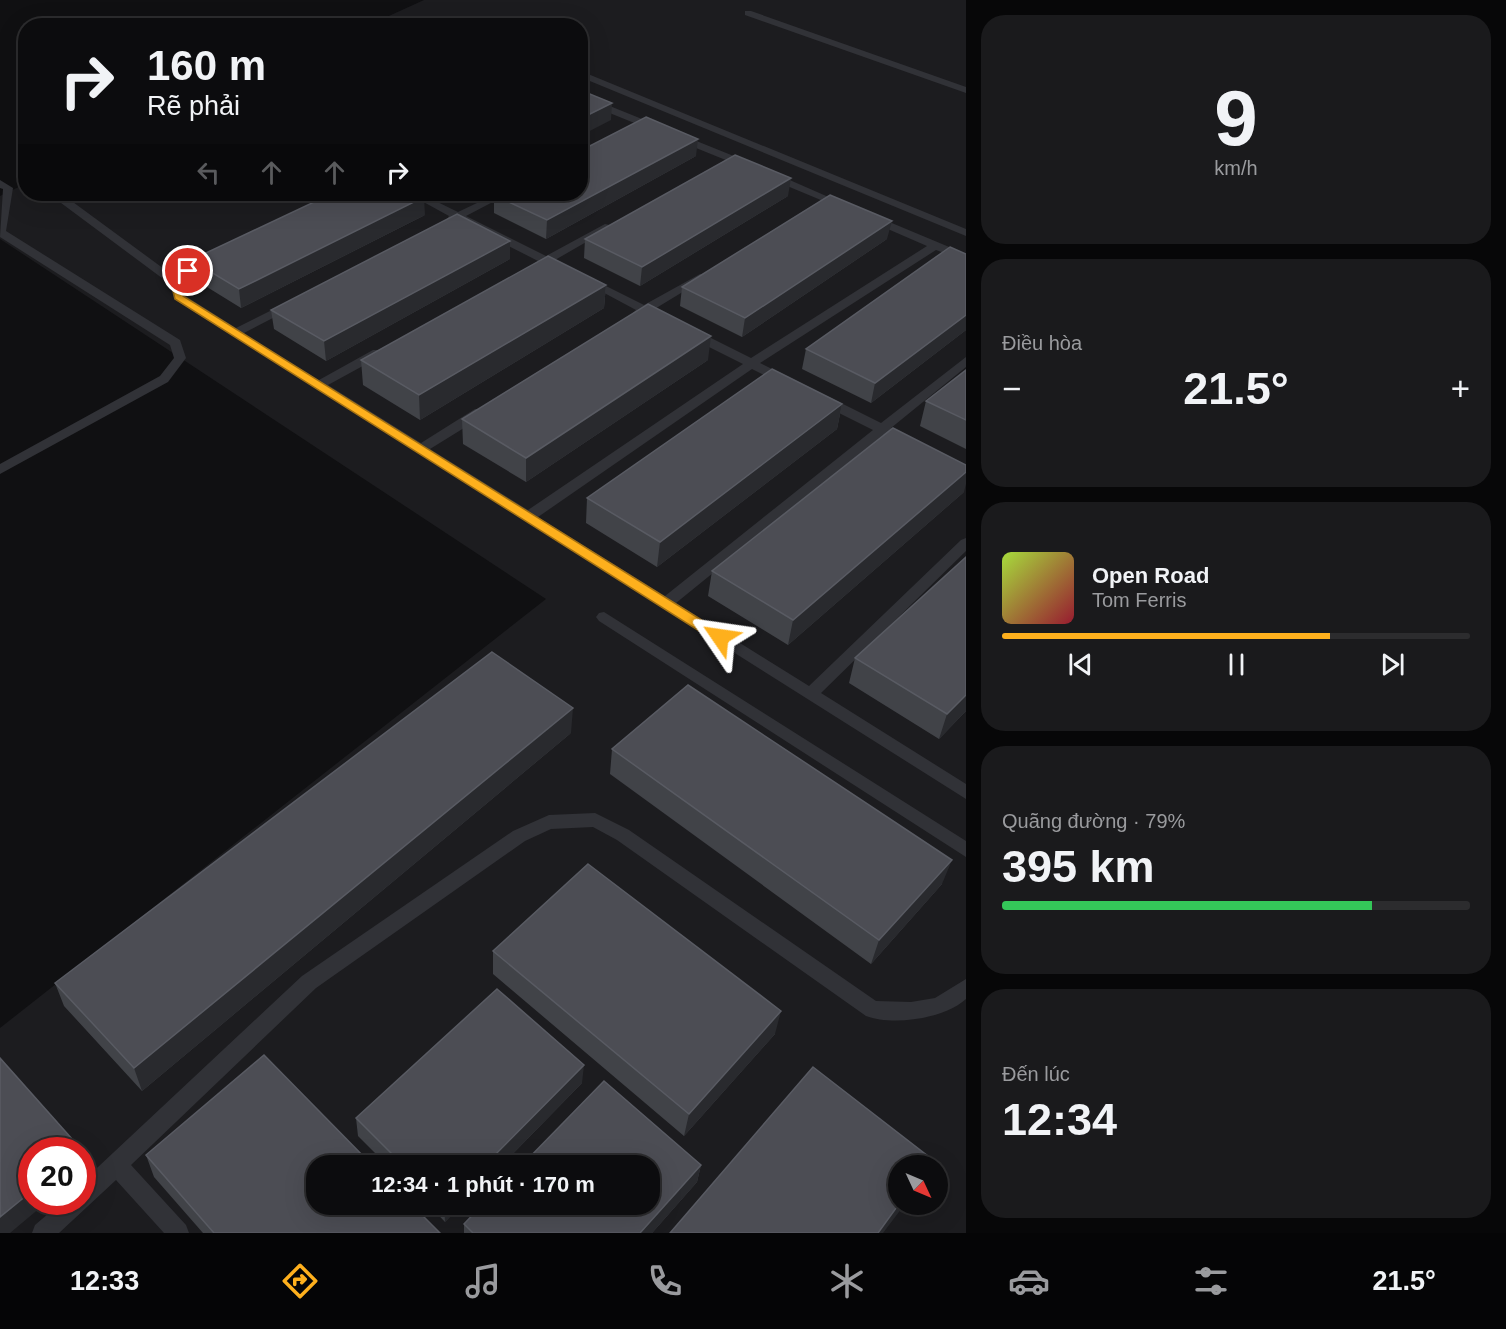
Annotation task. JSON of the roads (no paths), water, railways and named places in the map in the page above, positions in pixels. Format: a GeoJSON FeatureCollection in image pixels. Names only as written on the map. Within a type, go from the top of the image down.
{"type":"FeatureCollection","features":[{"type":"Feature","properties":{"kind":"lane"},"geometry":{"type":"LineString","coordinates":[[748,13],[966,90]]}},
{"type":"Feature","properties":{"kind":"lane"},"geometry":{"type":"LineString","coordinates":[[588,77],[963,228]]}},
{"type":"Feature","properties":{"kind":"lane"},"geometry":{"type":"LineString","coordinates":[[588,100],[645,122],[727,162],[759,170],[823,203],[850,209]]}},
{"type":"Feature","properties":{"kind":"lane"},"geometry":{"type":"LineString","coordinates":[[627,131],[645,122]]}},
{"type":"Feature","properties":{"kind":"lane"},"geometry":{"type":"LineString","coordinates":[[0,183],[8,188],[0,232],[176,343],[180,358],[164,379],[0,470]]}},
{"type":"Feature","properties":{"kind":"lane"},"geometry":{"type":"LineString","coordinates":[[65,201],[176,283],[178,297],[965,789]]}},
{"type":"Feature","properties":{"kind":"lane"},"geometry":{"type":"LineString","coordinates":[[428,201],[913,445]]}},
{"type":"Feature","properties":{"kind":"lane"},"geometry":{"type":"LineString","coordinates":[[437,227],[489,201]]}},
{"type":"Feature","properties":{"kind":"lane"},"geometry":{"type":"LineString","coordinates":[[861,213],[966,258]]}},
{"type":"Feature","properties":{"kind":"lane"},"geometry":{"type":"LineString","coordinates":[[526,272],[619,221]]}},
{"type":"Feature","properties":{"kind":"lane"},"geometry":{"type":"LineString","coordinates":[[528,517],[752,363],[936,245]]}},
{"type":"Feature","properties":{"kind":"lane"},"geometry":{"type":"LineString","coordinates":[[176,283],[188,271],[221,253]]}},
{"type":"Feature","properties":{"kind":"lane"},"geometry":{"type":"LineString","coordinates":[[626,322],[706,273]]}},
{"type":"Feature","properties":{"kind":"lane"},"geometry":{"type":"LineString","coordinates":[[236,333],[299,300]]}},
{"type":"Feature","properties":{"kind":"lane"},"geometry":{"type":"LineString","coordinates":[[319,385],[391,346]]}},
{"type":"Feature","properties":{"kind":"lane"},"geometry":{"type":"LineString","coordinates":[[666,603],[966,361]]}},
{"type":"Feature","properties":{"kind":"lane"},"geometry":{"type":"LineString","coordinates":[[421,449],[489,407]]}},
{"type":"Feature","properties":{"kind":"lane"},"geometry":{"type":"LineString","coordinates":[[810,694],[966,543]]}},
{"type":"Feature","properties":{"kind":"lane"},"geometry":{"type":"LineString","coordinates":[[604,617],[966,850]]}},
{"type":"Feature","properties":{"kind":"lane"},"geometry":{"type":"LineString","coordinates":[[96,1184],[309,982],[519,836],[549,822],[595,820],[623,835],[873,1010],[923,1011],[957,998],[966,987]]}},
{"type":"Feature","properties":{"kind":"lane"},"geometry":{"type":"LineString","coordinates":[[117,1165],[178,1233]]}},
{"type":"Feature","properties":{"kind":"lane"},"geometry":{"type":"LineString","coordinates":[[42,1233],[62,1215]]}}]}
